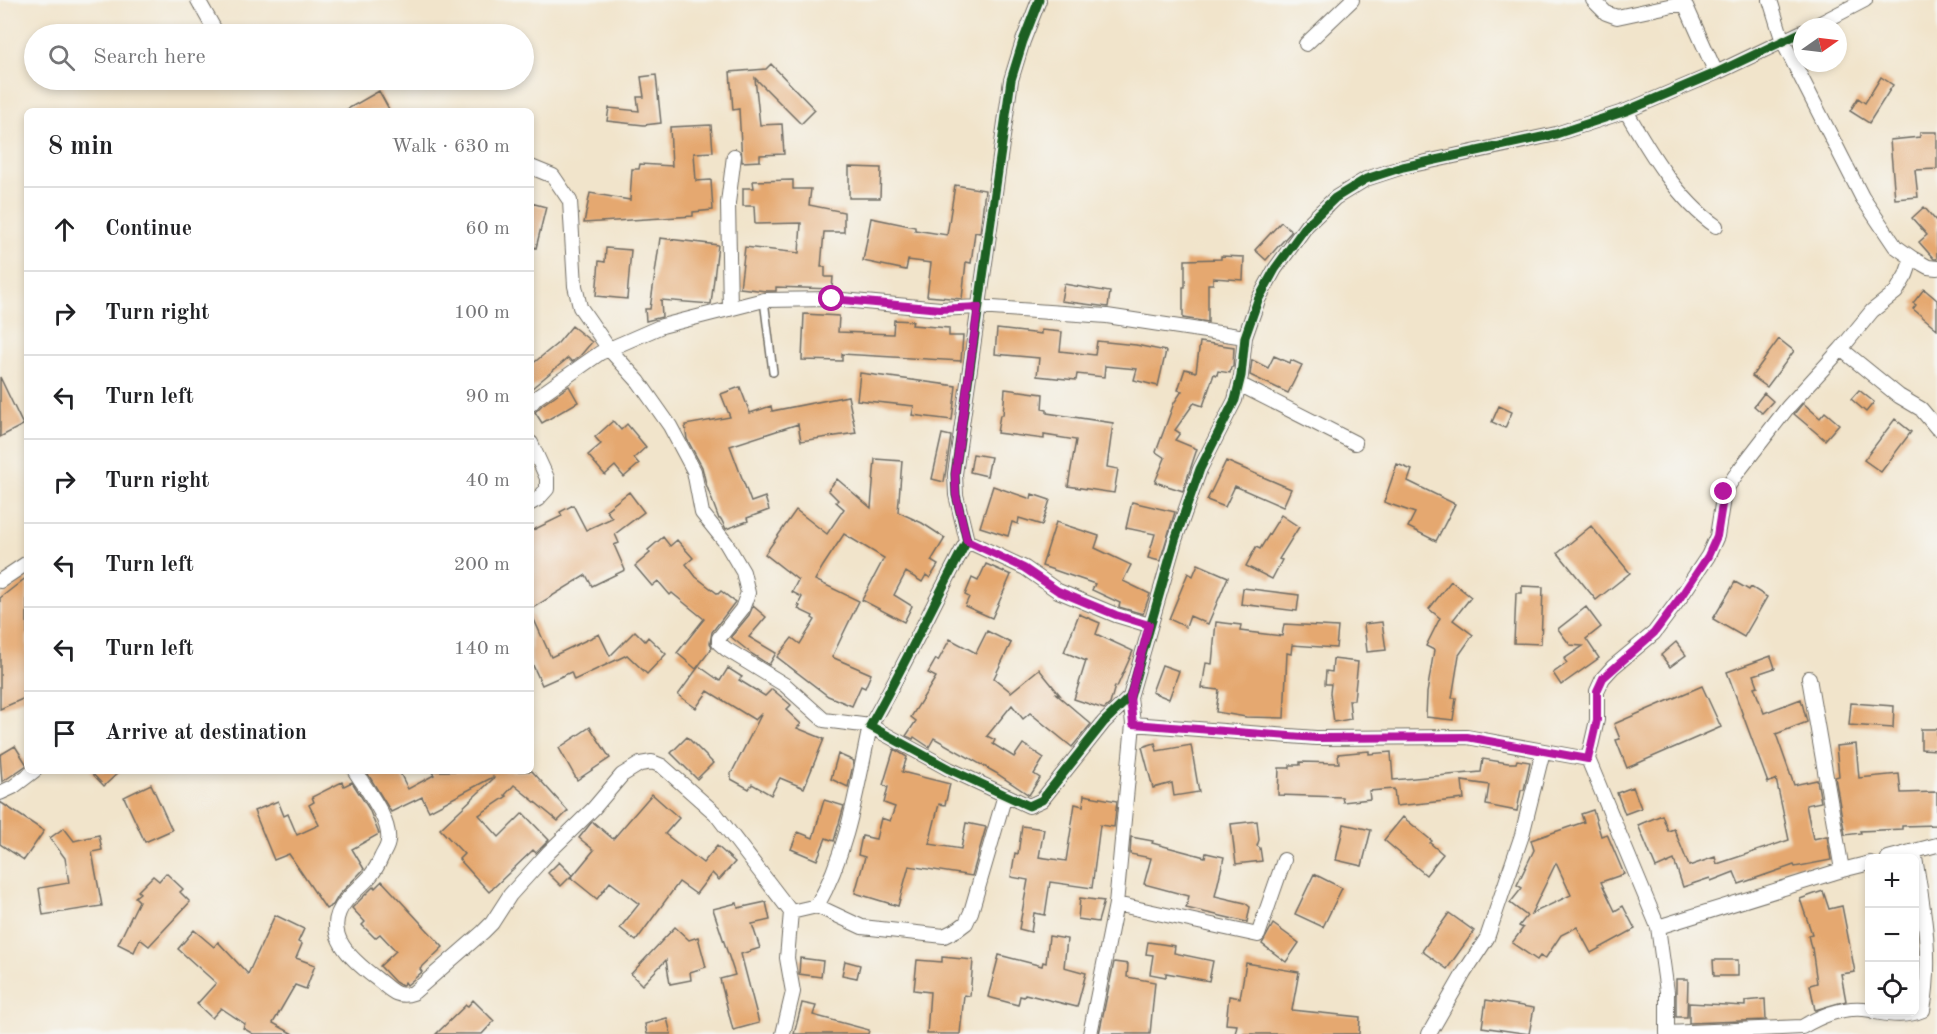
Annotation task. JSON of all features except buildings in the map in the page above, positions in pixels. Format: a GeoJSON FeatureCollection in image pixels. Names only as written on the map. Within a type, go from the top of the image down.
{"type":"FeatureCollection","features":[{"type":"Feature","properties":{"kind":"street"},"geometry":{"type":"LineString","coordinates":[[198,0],[211,24]]}},
{"type":"Feature","properties":{"kind":"street"},"geometry":{"type":"LineString","coordinates":[[817,906],[830,884],[842,849],[870,726],[967,541],[956,495],[955,474],[1011,80],[1039,0]]}},
{"type":"Feature","properties":{"kind":"street"},"geometry":{"type":"LineString","coordinates":[[1306,44],[1352,0]]}},
{"type":"Feature","properties":{"kind":"street"},"geometry":{"type":"LineString","coordinates":[[1593,0],[1606,12],[1617,17],[1678,4],[1686,6],[1716,73]]}},
{"type":"Feature","properties":{"kind":"street"},"geometry":{"type":"LineString","coordinates":[[1770,0],[1784,42],[1862,197],[1895,246],[1928,267],[1937,268]]}},
{"type":"Feature","properties":{"kind":"street"},"geometry":{"type":"LineString","coordinates":[[1830,18],[1865,0]]}},
{"type":"Feature","properties":{"kind":"street"},"geometry":{"type":"LineString","coordinates":[[1090,1034],[1116,904],[1133,724],[1130,697],[1175,540],[1200,470],[1235,400],[1245,337],[1258,300],[1275,269],[1307,225],[1335,198],[1366,178],[1556,134],[1626,111],[1793,37]]}},
{"type":"Feature","properties":{"kind":"street"},"geometry":{"type":"LineString","coordinates":[[1626,111],[1641,137],[1688,204],[1716,225]]}},
{"type":"Feature","properties":{"kind":"street"},"geometry":{"type":"LineString","coordinates":[[730,309],[728,203],[734,156]]}},
{"type":"Feature","properties":{"kind":"street"},"geometry":{"type":"LineString","coordinates":[[534,168],[553,176],[570,201],[575,286],[580,307],[609,350],[639,382],[670,426],[694,471],[702,513],[726,543],[743,572],[748,593],[742,609],[719,638],[719,643],[785,685],[824,720],[870,726],[949,769],[1029,806],[1042,800],[1104,722],[1130,697]]}},
{"type":"Feature","properties":{"kind":"street"},"geometry":{"type":"LineString","coordinates":[[1865,1009],[1839,1010],[1817,1018],[1802,1027],[1667,1034],[1667,992],[1659,927],[1588,759],[1597,720],[1597,691],[1603,678],[1654,633],[1680,598],[1708,556],[1717,536],[1724,492],[1788,407],[1872,311],[1896,292],[1906,275],[1911,258]]}},
{"type":"Feature","properties":{"kind":"street"},"geometry":{"type":"LineString","coordinates":[[534,397],[600,354],[662,326],[764,300],[832,299],[940,309],[978,307],[1107,316],[1245,337]]}},
{"type":"Feature","properties":{"kind":"street"},"geometry":{"type":"LineString","coordinates":[[1841,349],[1899,396],[1921,409],[1937,428]]}},
{"type":"Feature","properties":{"kind":"street"},"geometry":{"type":"LineString","coordinates":[[1239,384],[1355,443]]}},
{"type":"Feature","properties":{"kind":"street"},"geometry":{"type":"LineString","coordinates":[[534,450],[547,478],[547,489],[534,501]]}},
{"type":"Feature","properties":{"kind":"street"},"geometry":{"type":"LineString","coordinates":[[967,541],[1024,568],[1058,591],[1116,615],[1149,625]]}},
{"type":"Feature","properties":{"kind":"street"},"geometry":{"type":"LineString","coordinates":[[0,581],[24,565]]}},
{"type":"Feature","properties":{"kind":"street"},"geometry":{"type":"LineString","coordinates":[[1809,678],[1842,870]]}},
{"type":"Feature","properties":{"kind":"street"},"geometry":{"type":"LineString","coordinates":[[1133,724],[1316,738],[1467,737],[1588,759]]}},
{"type":"Feature","properties":{"kind":"street"},"geometry":{"type":"LineString","coordinates":[[1429,1034],[1487,938],[1522,835],[1543,751]]}},
{"type":"Feature","properties":{"kind":"street"},"geometry":{"type":"LineString","coordinates":[[357,774],[386,822],[388,842],[374,874],[345,902],[337,920],[338,937],[344,951],[396,994],[404,996],[413,993],[483,932],[492,923],[510,895],[549,852],[594,808],[622,775],[640,765],[652,762],[662,766],[715,813],[791,912],[787,958],[793,992],[783,1034]]}},
{"type":"Feature","properties":{"kind":"street"},"geometry":{"type":"LineString","coordinates":[[0,794],[30,774]]}},
{"type":"Feature","properties":{"kind":"street"},"geometry":{"type":"LineString","coordinates":[[791,912],[817,906],[862,927],[944,936],[958,929],[966,923],[971,912],[1005,795]]}},
{"type":"Feature","properties":{"kind":"street"},"geometry":{"type":"LineString","coordinates":[[1905,854],[1937,845]]}},
{"type":"Feature","properties":{"kind":"street"},"geometry":{"type":"LineString","coordinates":[[1914,852],[1927,936],[1928,983],[1923,1010],[1919,1012]]}},
{"type":"Feature","properties":{"kind":"street"},"geometry":{"type":"LineString","coordinates":[[1116,904],[1258,935],[1284,860]]}},
{"type":"Feature","properties":{"kind":"street"},"geometry":{"type":"LineString","coordinates":[[1659,927],[1865,864]]}},
{"type":"Feature","properties":{"kind":"lane"},"geometry":{"type":"LineString","coordinates":[[764,300],[773,372]]}},
{"type":"Feature","properties":{"kind":"cycle path"},"geometry":{"type":"LineString","coordinates":[[1039,0],[1011,80],[955,474],[956,495],[967,541],[870,726],[949,769],[1029,806],[1042,800],[1104,722],[1130,697],[1175,540],[1200,469],[1235,400],[1241,376],[1245,337],[1258,300],[1275,269],[1307,225],[1335,198],[1366,179],[1403,167],[1556,134],[1626,111],[1716,73],[1793,36]]}},
{"type":"Feature","properties":{"kind":"route"},"geometry":{"type":"LineString","coordinates":[[832,299],[940,309],[978,307],[955,474],[956,495],[967,541],[1024,568],[1058,591],[1116,615],[1149,625],[1130,697],[1133,724],[1316,738],[1467,737],[1588,759],[1597,720],[1597,691],[1603,678],[1654,633],[1708,556],[1717,536],[1724,492]]}}]}
